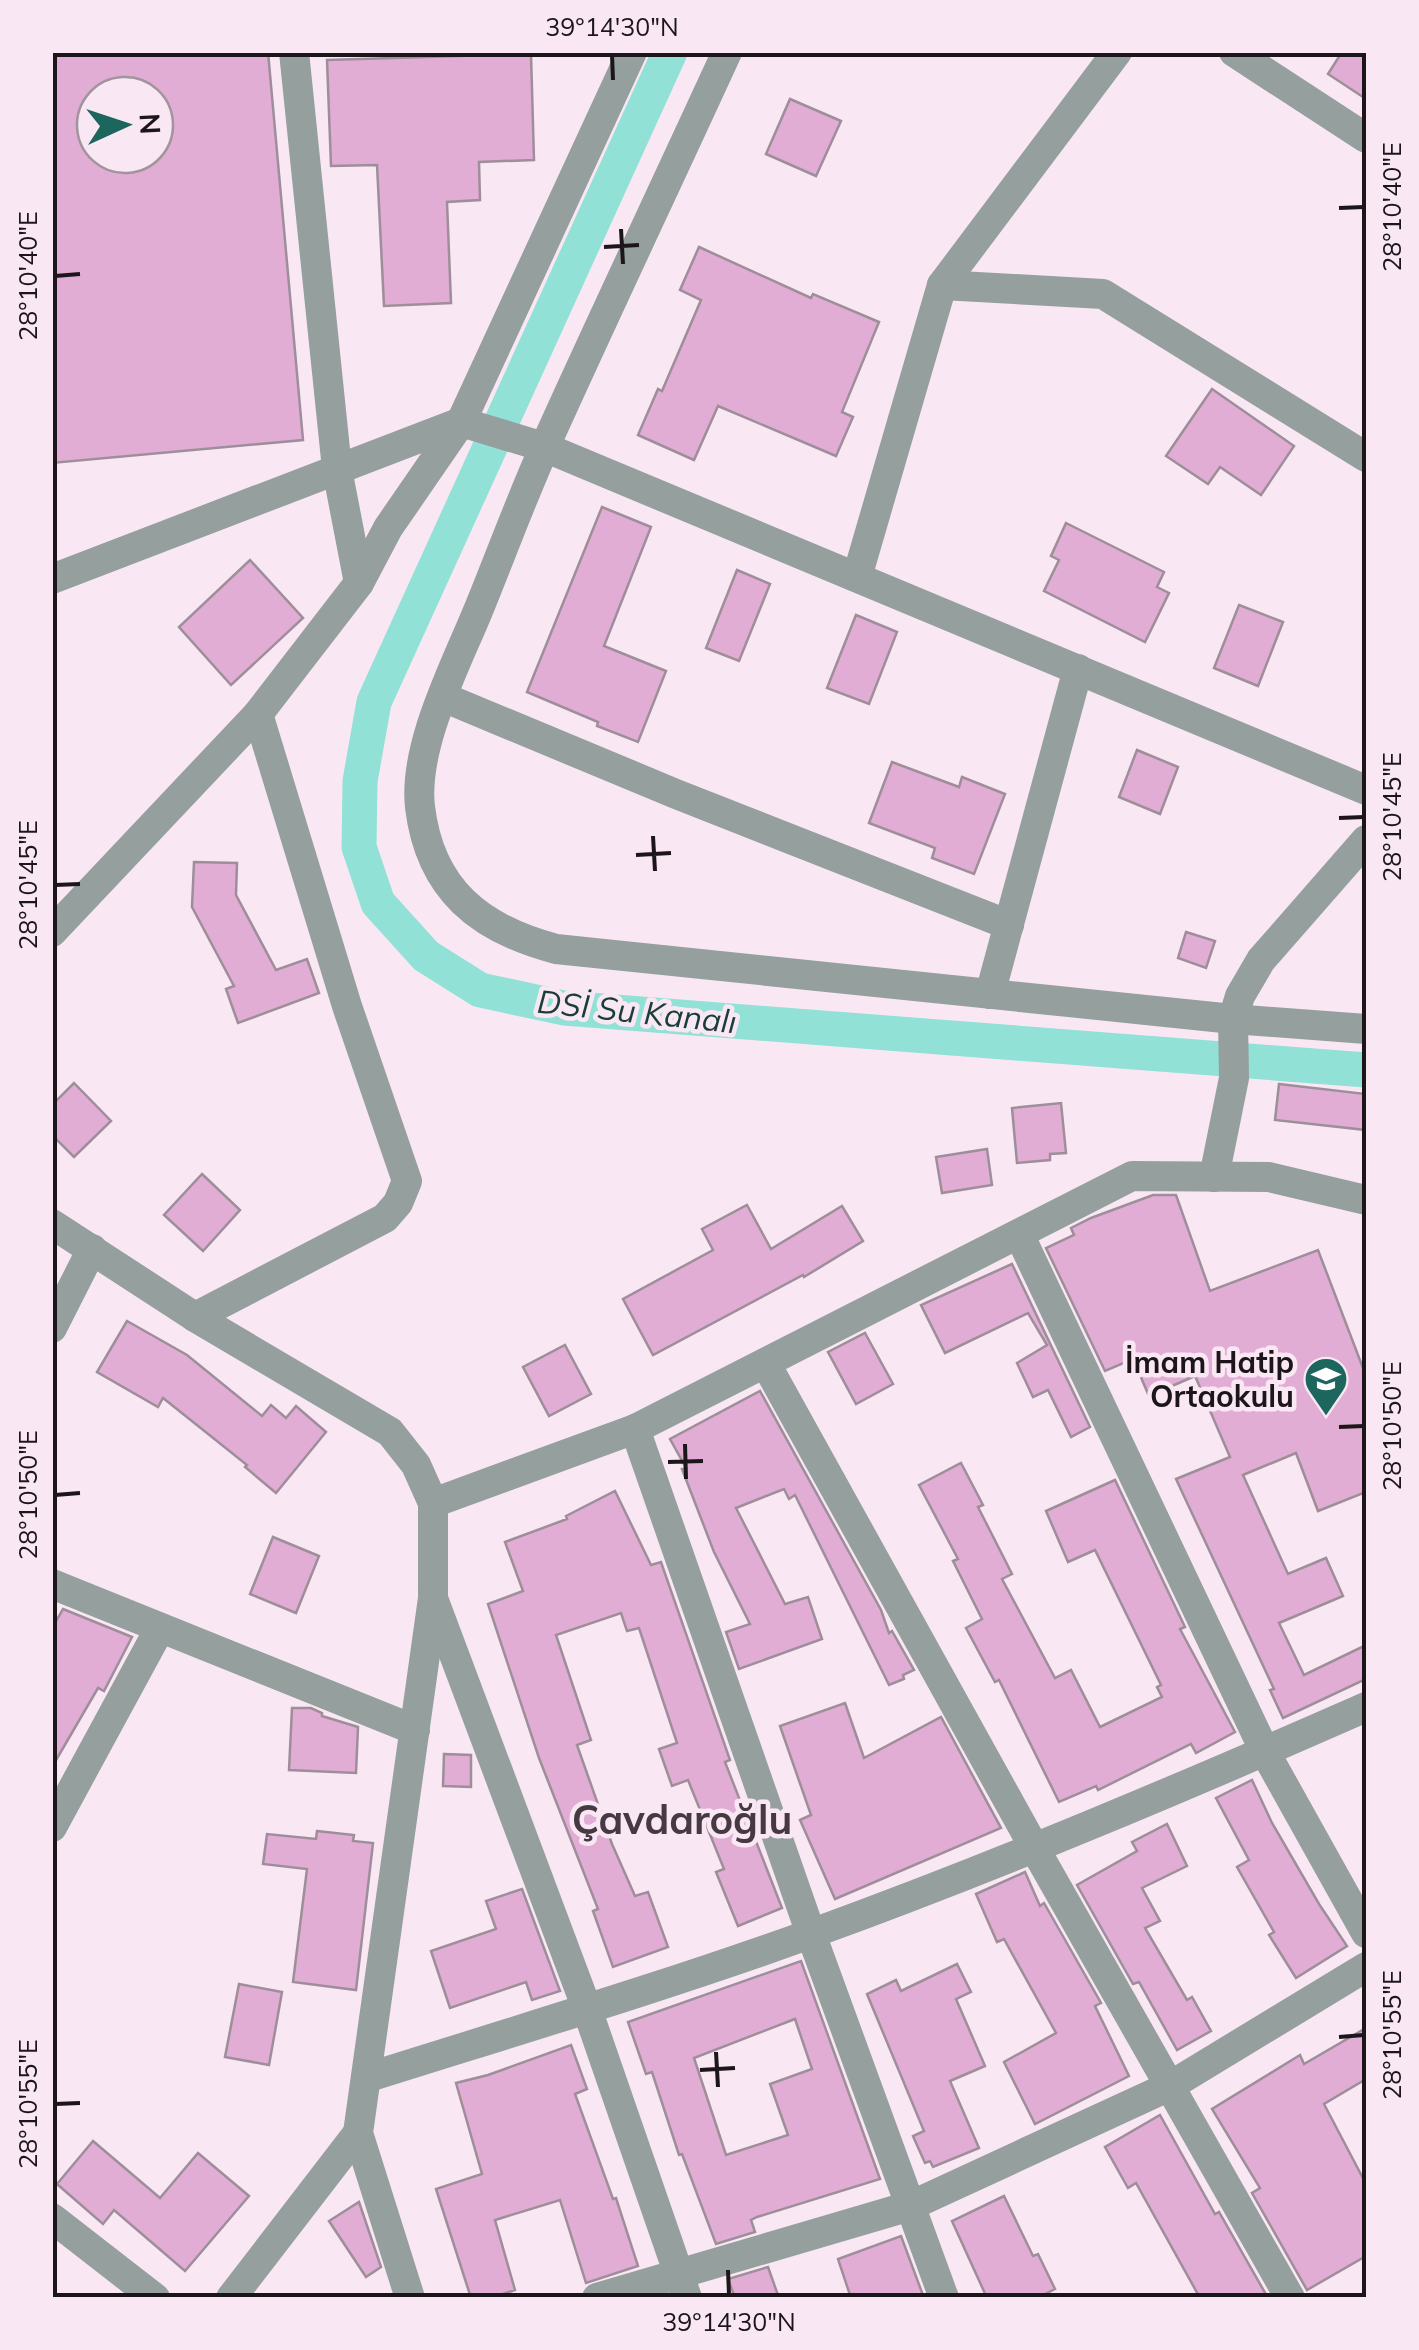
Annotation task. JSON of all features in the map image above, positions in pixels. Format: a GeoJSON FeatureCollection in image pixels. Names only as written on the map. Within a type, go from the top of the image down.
{"type":"FeatureCollection","features":[{"type":"Feature","properties":{"kind":"street"},"geometry":{"type":"LineString","coordinates":[[294,52],[338,470],[359,583]]}},
{"type":"Feature","properties":{"kind":"street"},"geometry":{"type":"LineString","coordinates":[[52,932],[258,714],[359,583],[388,528],[461,422],[632,52]]}},
{"type":"Feature","properties":{"kind":"street"},"geometry":{"type":"LineString","coordinates":[[727,52],[544,447],[443,697],[423,760],[420,805],[430,851],[454,892],[478,916],[515,938],[556,950],[1234,1019],[1366,1028]]}},
{"type":"Feature","properties":{"kind":"street"},"geometry":{"type":"LineString","coordinates":[[856,577],[942,285],[1116,52]]}},
{"type":"Feature","properties":{"kind":"street"},"geometry":{"type":"LineString","coordinates":[[1234,52],[1366,138]]}},
{"type":"Feature","properties":{"kind":"street"},"geometry":{"type":"LineString","coordinates":[[942,285],[1104,294],[1366,457]]}},
{"type":"Feature","properties":{"kind":"street"},"geometry":{"type":"LineString","coordinates":[[52,579],[461,422],[544,447],[1366,790]]}},
{"type":"Feature","properties":{"kind":"street"},"geometry":{"type":"LineString","coordinates":[[990,994],[1078,669]]}},
{"type":"Feature","properties":{"kind":"street"},"geometry":{"type":"LineString","coordinates":[[443,697],[1009,925]]}},
{"type":"Feature","properties":{"kind":"street"},"geometry":{"type":"LineString","coordinates":[[195,1317],[385,1218],[398,1203],[407,1181],[348,1006],[258,714]]}},
{"type":"Feature","properties":{"kind":"street"},"geometry":{"type":"LineString","coordinates":[[1214,1177],[1234,1078],[1234,1019],[1240,996],[1261,960],[1366,840]]}},
{"type":"Feature","properties":{"kind":"street"},"geometry":{"type":"LineString","coordinates":[[434,1504],[635,1429],[1132,1176],[1269,1178],[1366,1200]]}},
{"type":"Feature","properties":{"kind":"street"},"geometry":{"type":"LineString","coordinates":[[52,1224],[195,1317],[390,1432],[416,1465],[434,1504],[433,1598],[358,2134],[410,2298]]}},
{"type":"Feature","properties":{"kind":"street"},"geometry":{"type":"LineString","coordinates":[[1018,1234],[1264,1752],[1366,1933]]}},
{"type":"Feature","properties":{"kind":"street"},"geometry":{"type":"LineString","coordinates":[[52,1328],[92,1249]]}},
{"type":"Feature","properties":{"kind":"street"},"geometry":{"type":"LineString","coordinates":[[766,1364],[1290,2298]]}},
{"type":"Feature","properties":{"kind":"street"},"geometry":{"type":"LineString","coordinates":[[635,1429],[944,2298]]}},
{"type":"Feature","properties":{"kind":"street"},"geometry":{"type":"LineString","coordinates":[[52,1584],[415,1730]]}},
{"type":"Feature","properties":{"kind":"street"},"geometry":{"type":"LineString","coordinates":[[433,1598],[587,2009],[683,2286]]}},
{"type":"Feature","properties":{"kind":"street"},"geometry":{"type":"LineString","coordinates":[[52,1827],[160,1628]]}},
{"type":"Feature","properties":{"kind":"street"},"geometry":{"type":"LineString","coordinates":[[366,2078],[812,1934],[1035,1849],[1366,1707]]}},
{"type":"Feature","properties":{"kind":"street"},"geometry":{"type":"LineString","coordinates":[[597,2298],[683,2286],[910,2206],[1170,2086],[1366,1968]]}},
{"type":"Feature","properties":{"kind":"street"},"geometry":{"type":"LineString","coordinates":[[231,2298],[358,2134]]}},
{"type":"Feature","properties":{"kind":"street"},"geometry":{"type":"LineString","coordinates":[[52,2218],[154,2298]]}},
{"type":"Feature","properties":{"kind":"building"},"geometry":{"type":"Polygon","coordinates":[[[52,52],[268,52],[303,440],[52,463],[52,52]]]}},
{"type":"Feature","properties":{"kind":"building"},"geometry":{"type":"Polygon","coordinates":[[[1342,52],[1366,52],[1366,99],[1328,74],[1342,52]]]}},
{"type":"Feature","properties":{"kind":"building"},"geometry":{"type":"Polygon","coordinates":[[[531,54],[534,160],[479,162],[480,200],[447,202],[451,303],[384,306],[377,165],[331,166],[327,60],[531,54]]]}},
{"type":"Feature","properties":{"kind":"building"},"geometry":{"type":"Polygon","coordinates":[[[790,99],[841,121],[816,176],[766,154],[790,99]]]}},
{"type":"Feature","properties":{"kind":"building"},"geometry":{"type":"Polygon","coordinates":[[[699,247],[811,298],[813,294],[879,322],[842,412],[853,417],[836,456],[718,406],[694,460],[638,435],[658,389],[662,391],[701,300],[680,290],[699,247]]]}},
{"type":"Feature","properties":{"kind":"building"},"geometry":{"type":"Polygon","coordinates":[[[1212,389],[1294,446],[1261,495],[1220,467],[1208,484],[1166,456],[1212,389]]]}},
{"type":"Feature","properties":{"kind":"building"},"geometry":{"type":"Polygon","coordinates":[[[602,507],[651,527],[604,646],[666,671],[638,742],[527,692],[602,507]]]}},
{"type":"Feature","properties":{"kind":"building"},"geometry":{"type":"Polygon","coordinates":[[[1066,523],[1164,572],[1157,587],[1169,593],[1145,642],[1044,591],[1059,560],[1051,556],[1066,523]]]}},
{"type":"Feature","properties":{"kind":"building"},"geometry":{"type":"Polygon","coordinates":[[[250,560],[303,618],[231,685],[179,627],[250,560]]]}},
{"type":"Feature","properties":{"kind":"building"},"geometry":{"type":"Polygon","coordinates":[[[737,570],[770,584],[739,661],[706,648],[737,570]]]}},
{"type":"Feature","properties":{"kind":"building"},"geometry":{"type":"Polygon","coordinates":[[[1239,605],[1283,622],[1258,686],[1214,668],[1239,605]]]}},
{"type":"Feature","properties":{"kind":"building"},"geometry":{"type":"Polygon","coordinates":[[[856,615],[897,632],[869,704],[827,688],[856,615]]]}},
{"type":"Feature","properties":{"kind":"building"},"geometry":{"type":"Polygon","coordinates":[[[1137,750],[1178,767],[1160,814],[1119,797],[1137,750]]]}},
{"type":"Feature","properties":{"kind":"building"},"geometry":{"type":"Polygon","coordinates":[[[892,762],[959,787],[962,777],[1005,794],[974,874],[932,858],[935,848],[869,823],[892,762]]]}},
{"type":"Feature","properties":{"kind":"building"},"geometry":{"type":"Polygon","coordinates":[[[194,862],[237,863],[236,895],[276,970],[307,959],[319,993],[238,1023],[226,989],[234,986],[192,907],[194,862]]]}},
{"type":"Feature","properties":{"kind":"building"},"geometry":{"type":"Polygon","coordinates":[[[1186,932],[1215,941],[1206,968],[1178,958],[1186,932]]]}},
{"type":"Feature","properties":{"kind":"building"},"geometry":{"type":"Polygon","coordinates":[[[74,1083],[111,1121],[74,1157],[52,1135],[52,1105],[74,1083]]]}},
{"type":"Feature","properties":{"kind":"building"},"geometry":{"type":"Polygon","coordinates":[[[1279,1084],[1366,1094],[1366,1130],[1275,1120],[1279,1084]]]}},
{"type":"Feature","properties":{"kind":"building"},"geometry":{"type":"Polygon","coordinates":[[[1061,1103],[1066,1153],[1050,1154],[1050,1160],[1017,1163],[1012,1108],[1061,1103]]]}},
{"type":"Feature","properties":{"kind":"building"},"geometry":{"type":"Polygon","coordinates":[[[987,1149],[992,1185],[942,1193],[936,1157],[987,1149]]]}},
{"type":"Feature","properties":{"kind":"building"},"geometry":{"type":"Polygon","coordinates":[[[202,1174],[240,1210],[203,1251],[164,1215],[202,1174]]]}},
{"type":"Feature","properties":{"kind":"building"},"geometry":{"type":"Polygon","coordinates":[[[1153,1195],[1176,1195],[1210,1291],[1318,1250],[1366,1376],[1366,1492],[1318,1511],[1296,1453],[1243,1475],[1288,1574],[1326,1558],[1343,1596],[1279,1623],[1304,1675],[1366,1645],[1366,1679],[1283,1718],[1270,1690],[1274,1689],[1176,1479],[1230,1457],[1195,1376],[1149,1396],[1133,1359],[1105,1371],[1046,1248],[1074,1235],[1071,1228],[1091,1218],[1153,1195]]]}},
{"type":"Feature","properties":{"kind":"building"},"geometry":{"type":"Polygon","coordinates":[[[747,1205],[771,1249],[842,1206],[863,1241],[804,1277],[653,1355],[623,1299],[713,1250],[702,1229],[747,1205]]]}},
{"type":"Feature","properties":{"kind":"building"},"geometry":{"type":"Polygon","coordinates":[[[1012,1264],[1090,1427],[1071,1437],[1048,1390],[1033,1397],[1017,1363],[1047,1345],[1028,1313],[945,1353],[921,1305],[1012,1264]]]}},
{"type":"Feature","properties":{"kind":"building"},"geometry":{"type":"Polygon","coordinates":[[[127,1321],[187,1355],[262,1416],[271,1405],[286,1418],[296,1406],[326,1432],[276,1493],[163,1398],[158,1407],[97,1372],[127,1321]]]}},
{"type":"Feature","properties":{"kind":"building"},"geometry":{"type":"Polygon","coordinates":[[[865,1333],[893,1384],[856,1404],[828,1352],[865,1333]]]}},
{"type":"Feature","properties":{"kind":"building"},"geometry":{"type":"Polygon","coordinates":[[[565,1345],[591,1394],[549,1416],[523,1367],[565,1345]]]}},
{"type":"Feature","properties":{"kind":"building"},"geometry":{"type":"Polygon","coordinates":[[[760,1391],[881,1610],[889,1633],[892,1631],[914,1670],[903,1675],[904,1679],[889,1685],[795,1495],[789,1499],[784,1489],[736,1508],[785,1604],[808,1597],[822,1639],[739,1669],[726,1632],[750,1624],[714,1552],[682,1469],[686,1468],[670,1439],[760,1391]]]}},
{"type":"Feature","properties":{"kind":"building"},"geometry":{"type":"Polygon","coordinates":[[[961,1463],[1012,1574],[1002,1579],[1055,1678],[1071,1670],[1100,1727],[1162,1697],[1157,1687],[1161,1685],[1095,1550],[1068,1562],[1046,1511],[1115,1480],[1185,1627],[1180,1629],[1235,1732],[1196,1753],[1191,1744],[1098,1790],[1096,1786],[1059,1802],[999,1680],[995,1682],[966,1628],[982,1619],[953,1561],[958,1559],[919,1485],[961,1463]]]}},
{"type":"Feature","properties":{"kind":"building"},"geometry":{"type":"Polygon","coordinates":[[[615,1491],[651,1565],[661,1562],[730,1760],[725,1762],[782,1908],[738,1926],[716,1872],[724,1869],[688,1780],[672,1786],[659,1749],[677,1743],[639,1628],[627,1631],[621,1613],[556,1635],[591,1740],[577,1745],[612,1844],[635,1896],[648,1892],[668,1947],[613,1967],[593,1911],[598,1909],[539,1758],[488,1604],[523,1591],[505,1542],[567,1519],[566,1516],[615,1491]]]}},
{"type":"Feature","properties":{"kind":"building"},"geometry":{"type":"Polygon","coordinates":[[[273,1537],[319,1556],[296,1613],[250,1594],[273,1537]]]}},
{"type":"Feature","properties":{"kind":"building"},"geometry":{"type":"Polygon","coordinates":[[[63,1609],[132,1637],[104,1691],[98,1688],[52,1767],[52,1628],[63,1609]]]}},
{"type":"Feature","properties":{"kind":"building"},"geometry":{"type":"Polygon","coordinates":[[[845,1703],[864,1758],[941,1717],[1001,1828],[835,1899],[800,1820],[811,1815],[780,1726],[845,1703]]]}},
{"type":"Feature","properties":{"kind":"building"},"geometry":{"type":"Polygon","coordinates":[[[292,1708],[311,1708],[322,1716],[358,1727],[356,1773],[289,1770],[292,1708]]]}},
{"type":"Feature","properties":{"kind":"building"},"geometry":{"type":"Polygon","coordinates":[[[444,1754],[471,1755],[471,1787],[443,1786],[444,1754]]]}},
{"type":"Feature","properties":{"kind":"building"},"geometry":{"type":"Polygon","coordinates":[[[1252,1780],[1272,1823],[1347,1946],[1296,1978],[1269,1935],[1274,1932],[1237,1867],[1249,1860],[1216,1798],[1252,1780]]]}},
{"type":"Feature","properties":{"kind":"building"},"geometry":{"type":"Polygon","coordinates":[[[1167,1824],[1187,1866],[1142,1888],[1160,1921],[1145,1928],[1187,2000],[1192,1997],[1211,2031],[1177,2050],[1139,1982],[1133,1984],[1077,1885],[1137,1851],[1132,1842],[1167,1824]]]}},
{"type":"Feature","properties":{"kind":"building"},"geometry":{"type":"Polygon","coordinates":[[[317,1831],[354,1835],[353,1841],[373,1843],[356,1990],[293,1982],[307,1869],[263,1864],[267,1834],[316,1839],[317,1831]]]}},
{"type":"Feature","properties":{"kind":"building"},"geometry":{"type":"Polygon","coordinates":[[[1025,1872],[1040,1906],[1044,1903],[1101,2003],[1095,2006],[1129,2076],[1035,2124],[1004,2062],[1056,2033],[1004,1939],[997,1942],[976,1894],[1025,1872]]]}},
{"type":"Feature","properties":{"kind":"building"},"geometry":{"type":"Polygon","coordinates":[[[522,1889],[560,1991],[532,2000],[526,1982],[450,2008],[431,1951],[496,1929],[486,1901],[522,1889]]]}},
{"type":"Feature","properties":{"kind":"building"},"geometry":{"type":"Polygon","coordinates":[[[801,1961],[880,2179],[757,2217],[751,2220],[755,2232],[716,2244],[682,2154],[679,2155],[652,2072],[646,2074],[628,2022],[801,1961]],[[795,2019],[694,2058],[726,2155],[788,2135],[770,2084],[812,2069],[795,2019]]]}},
{"type":"Feature","properties":{"kind":"building"},"geometry":{"type":"Polygon","coordinates":[[[957,1964],[971,1992],[956,1999],[985,2066],[950,2081],[979,2148],[933,2167],[930,2161],[925,2163],[913,2136],[924,2131],[867,1994],[896,1980],[901,1991],[957,1964]]]}},
{"type":"Feature","properties":{"kind":"building"},"geometry":{"type":"Polygon","coordinates":[[[239,1984],[282,1992],[269,2065],[225,2057],[239,1984]]]}},
{"type":"Feature","properties":{"kind":"building"},"geometry":{"type":"Polygon","coordinates":[[[1366,2028],[1366,2079],[1324,2104],[1366,2184],[1366,2256],[1307,2290],[1252,2193],[1260,2188],[1212,2109],[1300,2055],[1304,2064],[1366,2028]]]}},
{"type":"Feature","properties":{"kind":"building"},"geometry":{"type":"Polygon","coordinates":[[[571,2045],[587,2089],[575,2094],[638,2266],[586,2283],[560,2200],[495,2220],[515,2290],[491,2298],[471,2298],[436,2189],[482,2174],[456,2083],[571,2045]]]}},
{"type":"Feature","properties":{"kind":"building"},"geometry":{"type":"Polygon","coordinates":[[[1160,2115],[1268,2298],[1200,2298],[1136,2183],[1128,2188],[1105,2147],[1160,2115]]]}},
{"type":"Feature","properties":{"kind":"building"},"geometry":{"type":"Polygon","coordinates":[[[93,2141],[160,2198],[198,2153],[249,2196],[185,2271],[114,2210],[103,2224],[57,2184],[93,2141]]]}},
{"type":"Feature","properties":{"kind":"building"},"geometry":{"type":"Polygon","coordinates":[[[1004,2196],[1033,2256],[1038,2254],[1055,2289],[1037,2298],[987,2298],[952,2221],[1004,2196]]]}},
{"type":"Feature","properties":{"kind":"building"},"geometry":{"type":"Polygon","coordinates":[[[359,2202],[381,2267],[366,2277],[329,2221],[359,2202]]]}},
{"type":"Feature","properties":{"kind":"building"},"geometry":{"type":"Polygon","coordinates":[[[901,2236],[924,2298],[851,2298],[838,2259],[901,2236]]]}},
{"type":"Feature","properties":{"kind":"building"},"geometry":{"type":"Polygon","coordinates":[[[768,2267],[779,2298],[735,2298],[728,2279],[768,2267]]]}},
{"type":"Feature","properties":{"kind":"waterway","name":"DSİ Su Kanalı"},"geometry":{"type":"LineString","coordinates":[[670,52],[374,702],[360,781],[359,847],[378,903],[426,956],[480,990],[564,1008],[1366,1070]]}},
{"type":"Feature","properties":{"kind":"place","name":"İmam Hatip Ortaokulu"},"geometry":{"type":"Point","coordinates":[1326,1417]}},
{"type":"Feature","properties":{"kind":"district","name":"Çavdaroğlu"},"geometry":{"type":"Point","coordinates":[682,1819]}}]}
